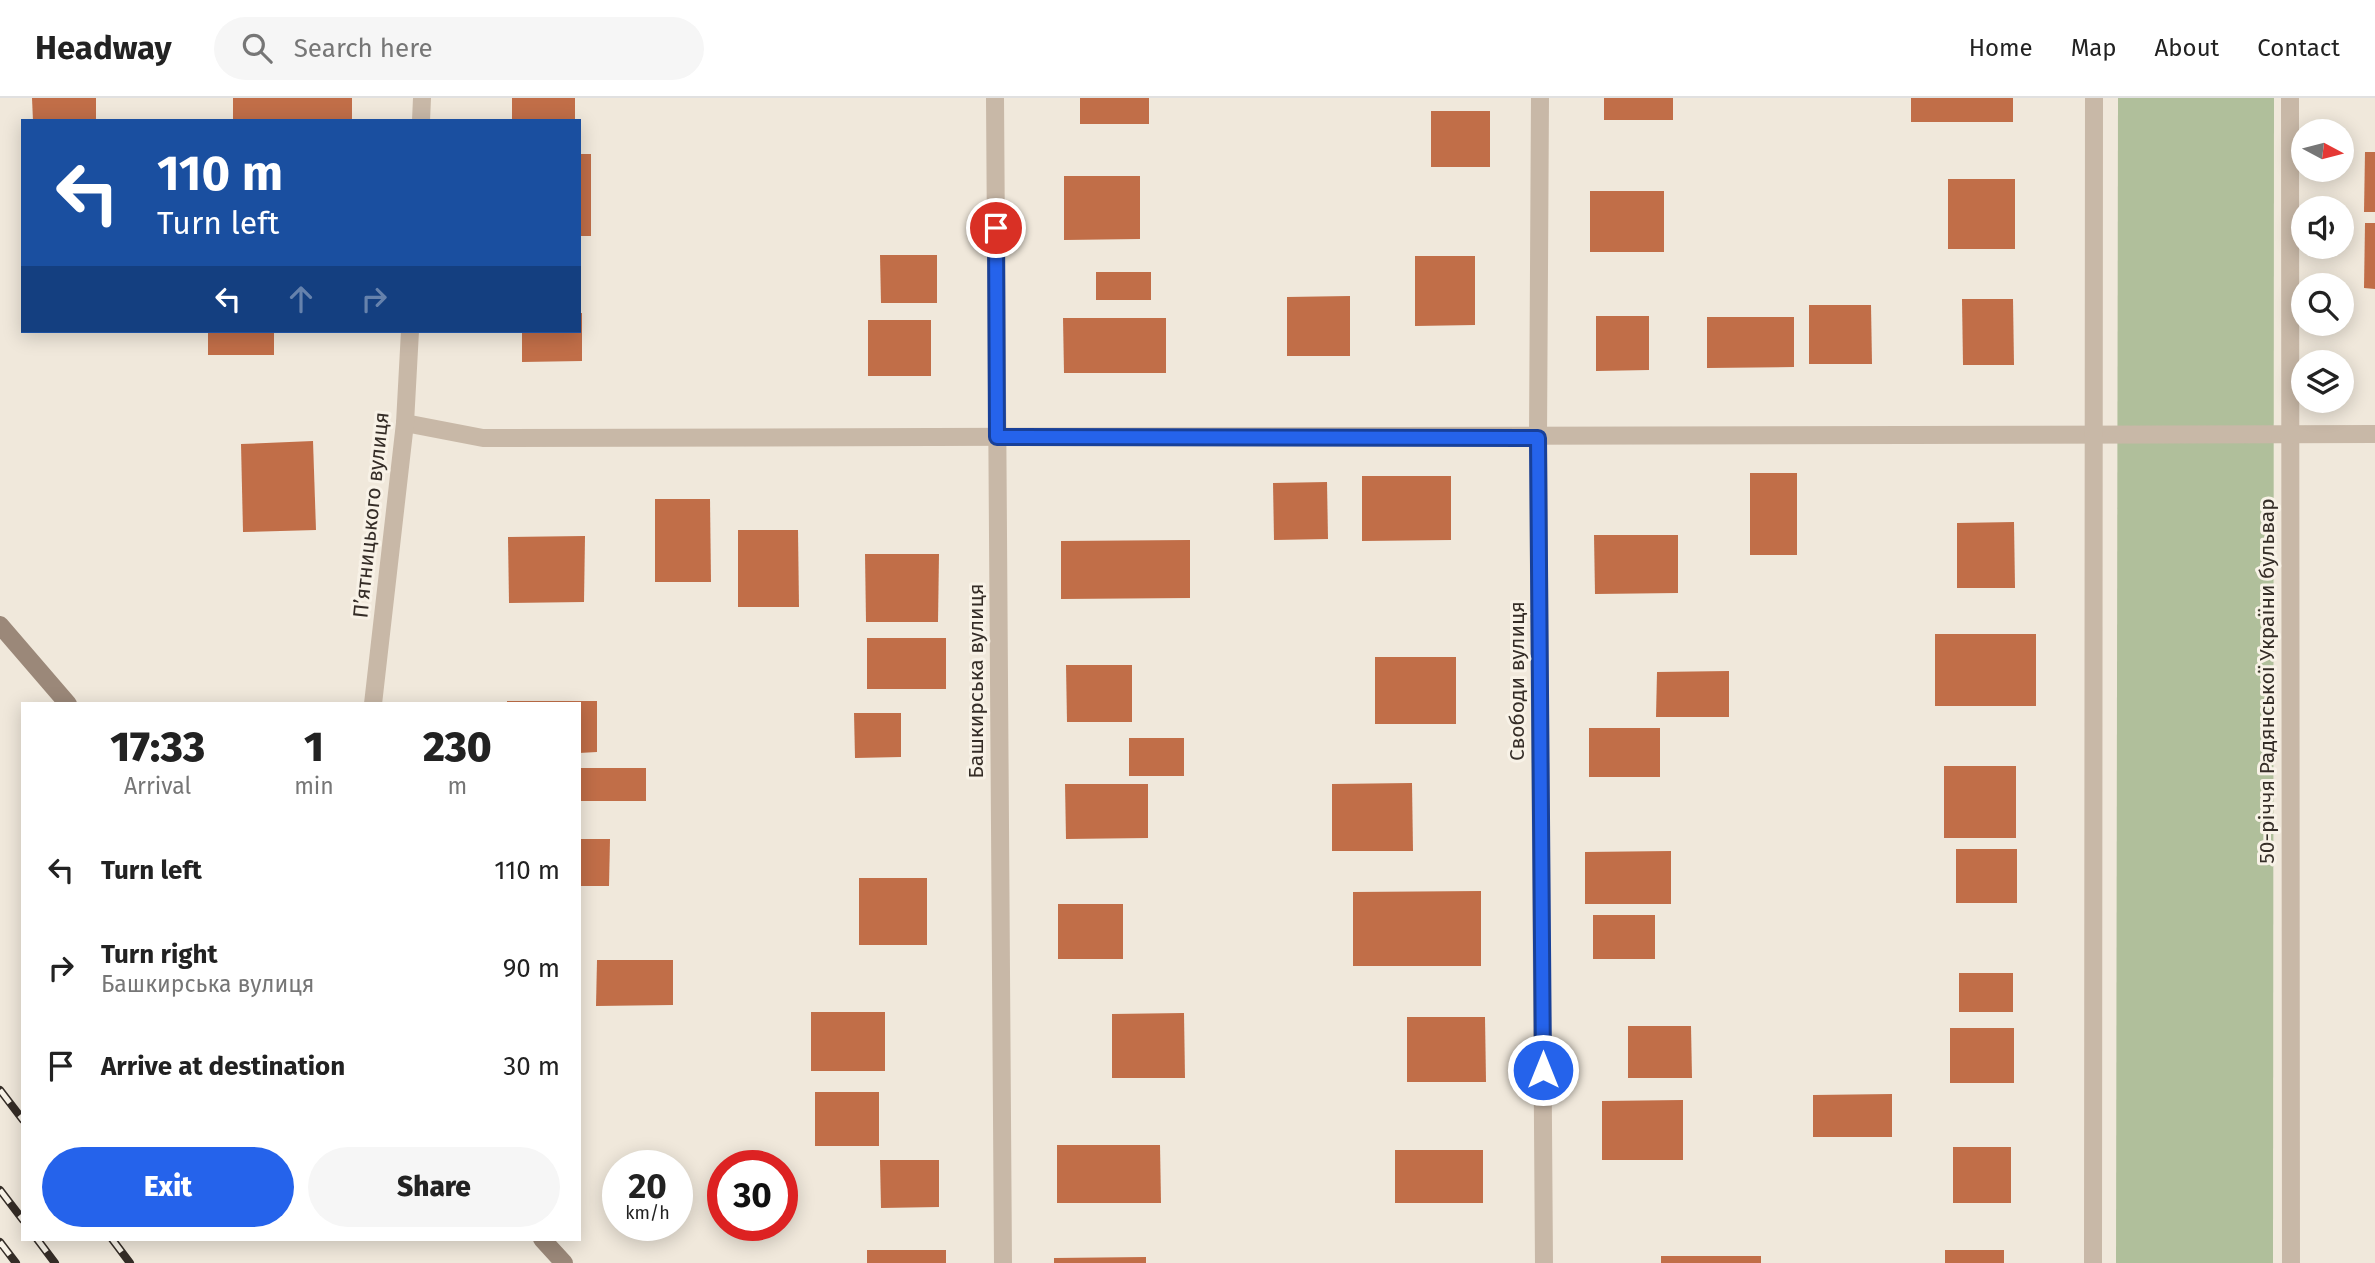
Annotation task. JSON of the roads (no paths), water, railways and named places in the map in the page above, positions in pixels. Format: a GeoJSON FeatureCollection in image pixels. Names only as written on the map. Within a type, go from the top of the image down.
{"type":"FeatureCollection","features":[{"type":"Feature","properties":{"kind":"main road"},"geometry":{"type":"LineString","coordinates":[[0,625],[66,702]]}},
{"type":"Feature","properties":{"kind":"main road"},"geometry":{"type":"LineString","coordinates":[[544,1241],[564,1263]]}},
{"type":"Feature","properties":{"kind":"street"},"geometry":{"type":"LineString","coordinates":[[421,119],[422,98]]}},
{"type":"Feature","properties":{"kind":"street","name":"Башкирська вулиця"},"geometry":{"type":"LineString","coordinates":[[995,98],[1003,1263]]}},
{"type":"Feature","properties":{"kind":"street","name":"Свободи вулиця"},"geometry":{"type":"LineString","coordinates":[[1539,98],[1538,438],[1544,1263]]}},
{"type":"Feature","properties":{"kind":"street"},"geometry":{"type":"LineString","coordinates":[[2093,1263],[2094,98]]}},
{"type":"Feature","properties":{"kind":"street","name":"50-річчя Радянської України бульвар"},"geometry":{"type":"LineString","coordinates":[[2290,98],[2291,1263]]}},
{"type":"Feature","properties":{"kind":"street","name":"П’ятницького вулиця"},"geometry":{"type":"LineString","coordinates":[[373,702],[405,423],[410,333]]}},
{"type":"Feature","properties":{"kind":"street"},"geometry":{"type":"LineString","coordinates":[[405,423],[484,439],[2375,434]]}},
{"type":"Feature","properties":{"kind":"railway"},"geometry":{"type":"LineString","coordinates":[[0,1090],[21,1117]]}},
{"type":"Feature","properties":{"kind":"railway"},"geometry":{"type":"LineString","coordinates":[[0,1190],[21,1217]]}},
{"type":"Feature","properties":{"kind":"railway"},"geometry":{"type":"LineString","coordinates":[[38,1241],[55,1263]]}},
{"type":"Feature","properties":{"kind":"railway"},"geometry":{"type":"LineString","coordinates":[[114,1241],[130,1263]]}},
{"type":"Feature","properties":{"kind":"railway"},"geometry":{"type":"LineString","coordinates":[[0,1242],[16,1263]]}}]}
